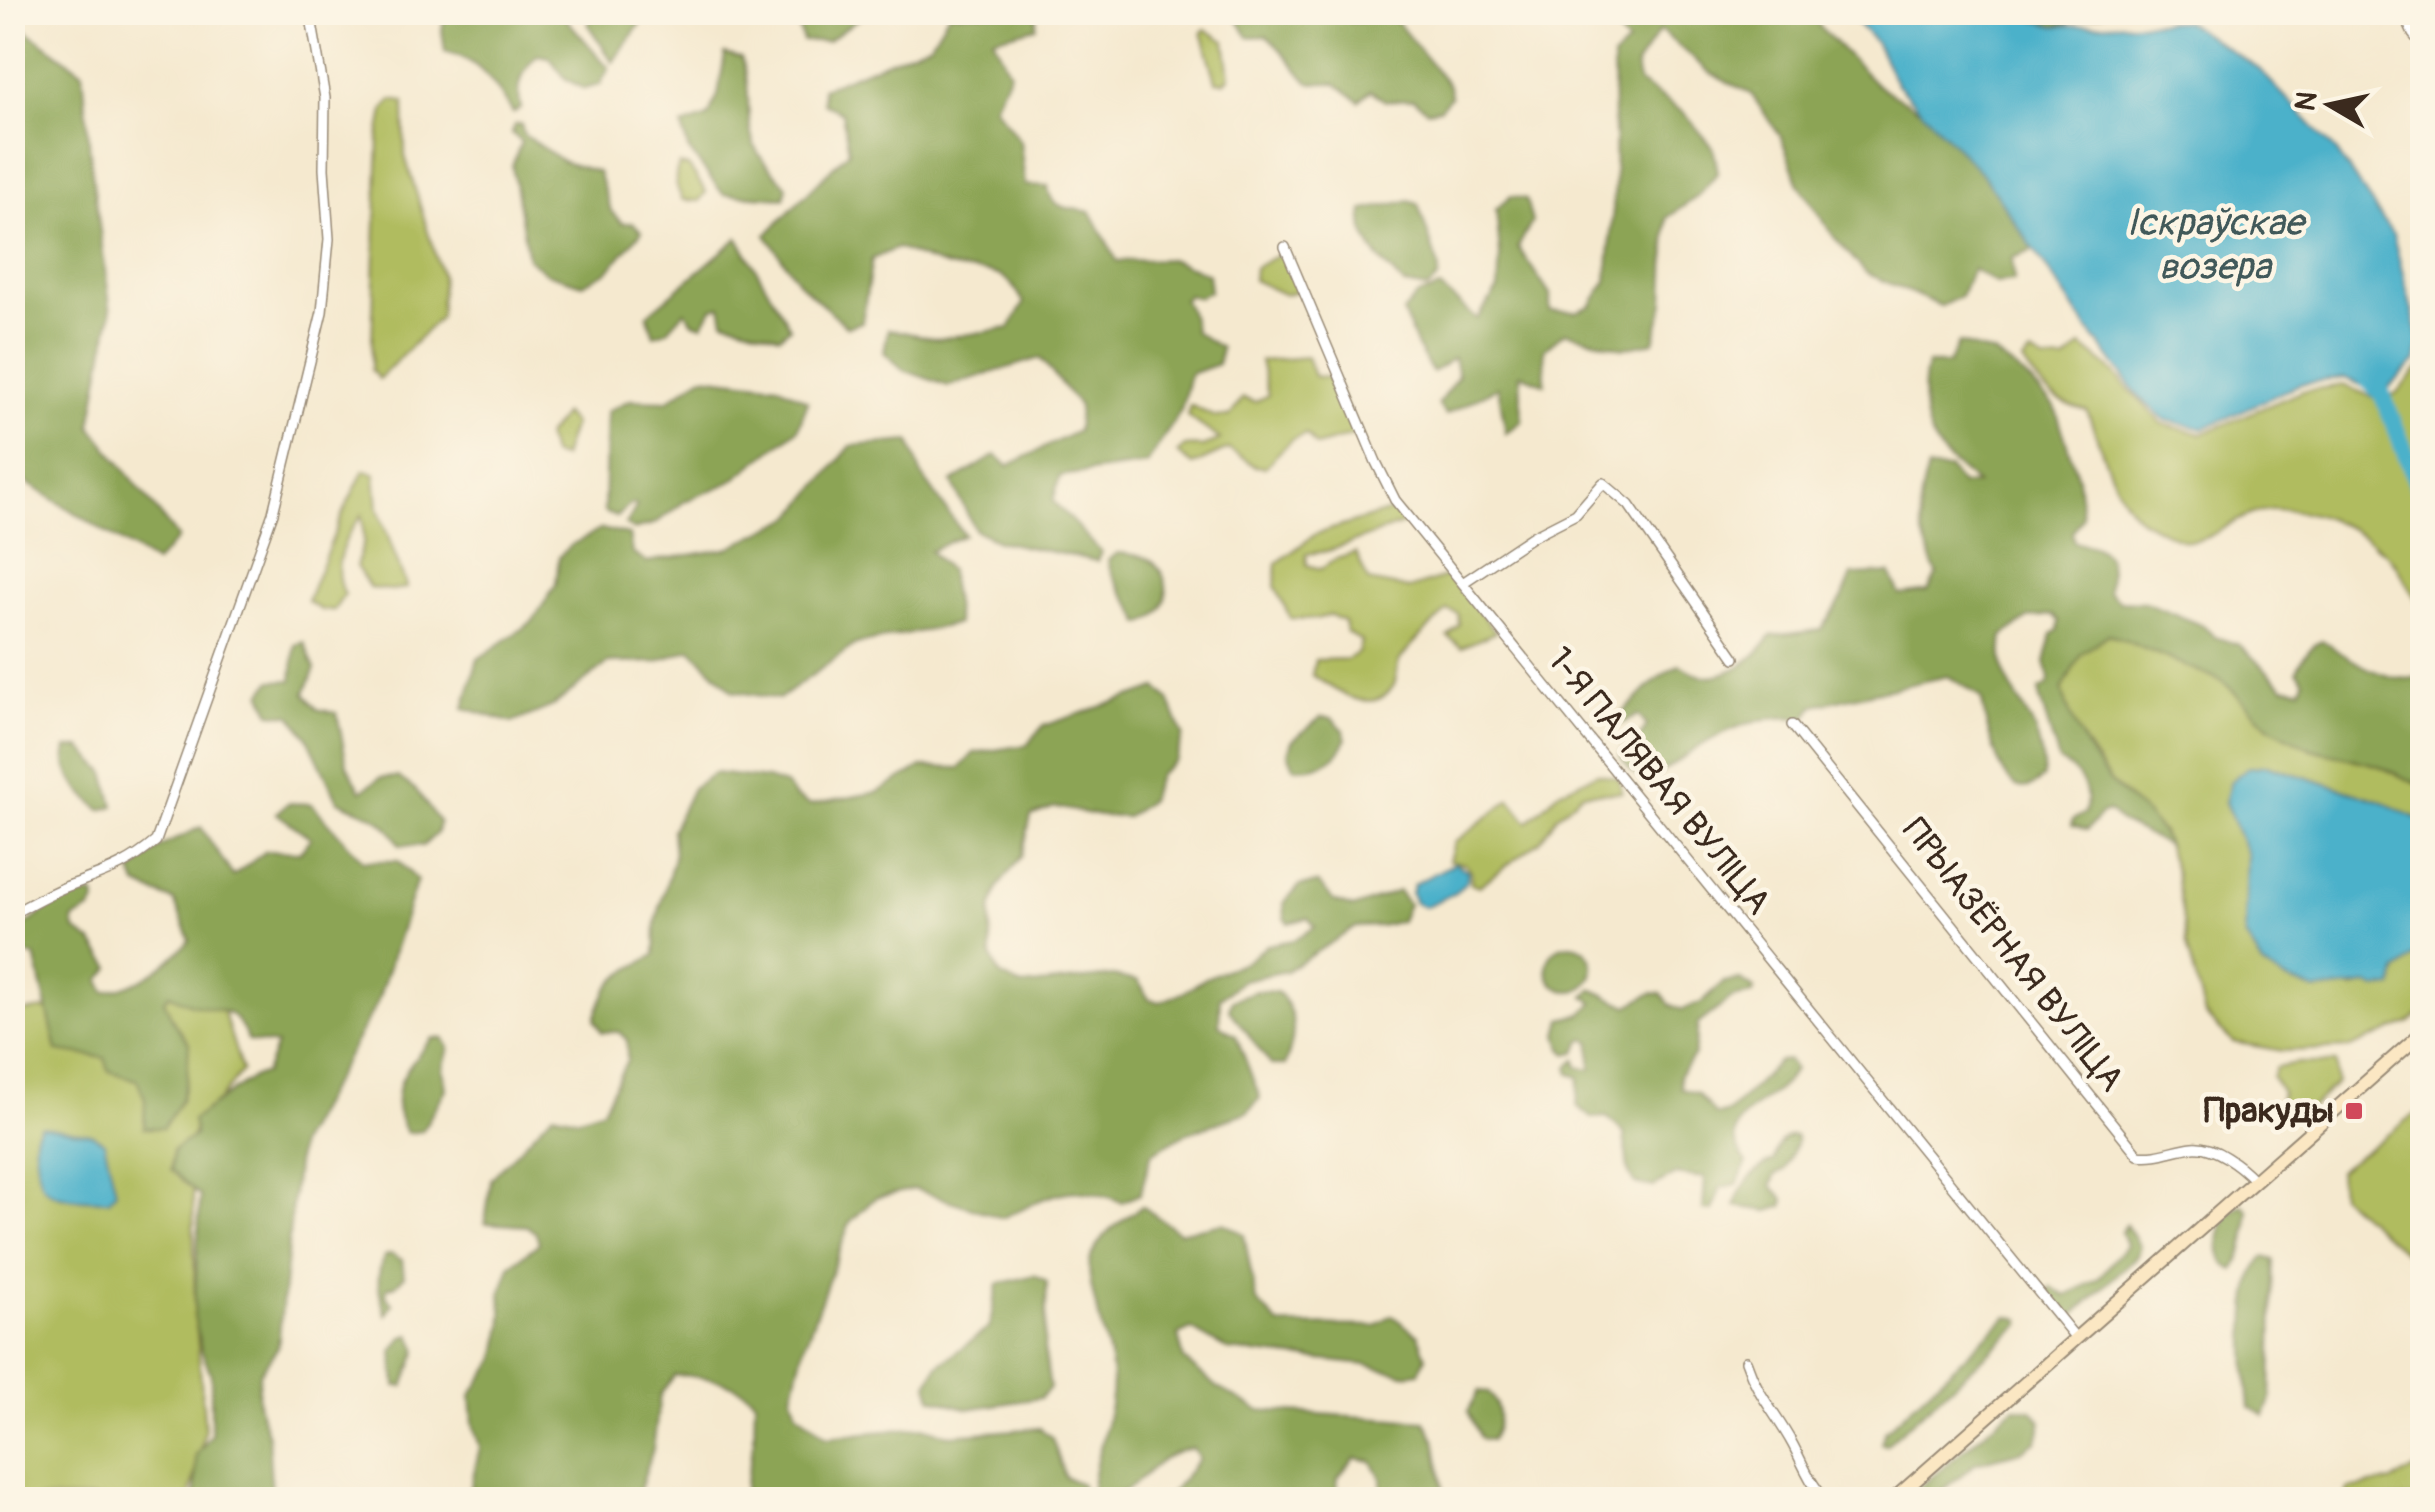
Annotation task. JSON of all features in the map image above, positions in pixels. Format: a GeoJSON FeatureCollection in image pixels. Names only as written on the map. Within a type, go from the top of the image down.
{"type":"FeatureCollection","features":[{"type":"Feature","properties":{"kind":"main road"},"geometry":{"type":"LineString","coordinates":[[1892,1500],[2422,1034]]}},
{"type":"Feature","properties":{"kind":"street"},"geometry":{"type":"LineString","coordinates":[[12,914],[68,886],[111,872],[156,841],[273,513],[322,312],[328,239],[325,98],[310,12]]}},
{"type":"Feature","properties":{"kind":"street"},"geometry":{"type":"LineString","coordinates":[[2403,12],[2422,46]]}},
{"type":"Feature","properties":{"kind":"street","name":"1-Я ПАЛЯВАЯ ВУЛІЦА"},"geometry":{"type":"LineString","coordinates":[[1285,246],[1395,500],[2075,1337]]}},
{"type":"Feature","properties":{"kind":"street"},"geometry":{"type":"LineString","coordinates":[[1464,582],[1532,536],[1576,514],[1603,484],[1629,506],[1735,658]]}},
{"type":"Feature","properties":{"kind":"street","name":"ПРЫАЗЁРНАЯ ВУЛІЦА"},"geometry":{"type":"LineString","coordinates":[[1792,725],[2138,1155],[2197,1146],[2244,1168],[2254,1180]]}},
{"type":"Feature","properties":{"kind":"street"},"geometry":{"type":"LineString","coordinates":[[1746,1361],[1756,1390],[1826,1500]]}},
{"type":"Feature","properties":{"kind":"green space"},"geometry":{"type":"Polygon","coordinates":[[[594,12],[648,13],[613,62],[588,25],[594,12]]]}},
{"type":"Feature","properties":{"kind":"green space"},"geometry":{"type":"Polygon","coordinates":[[[445,13],[561,13],[609,68],[600,85],[584,89],[566,79],[549,57],[537,55],[522,79],[521,108],[513,113],[476,66],[445,52],[445,13]]]}},
{"type":"Feature","properties":{"kind":"green space"},"geometry":{"type":"Polygon","coordinates":[[[785,13],[867,13],[827,41],[803,41],[796,20],[785,13]]]}},
{"type":"Feature","properties":{"kind":"green space"},"geometry":{"type":"Polygon","coordinates":[[[949,13],[1037,13],[1036,27],[993,38],[1010,72],[994,106],[1020,141],[1025,185],[1048,186],[1057,204],[1091,212],[1117,261],[1170,259],[1208,274],[1210,291],[1197,298],[1189,295],[1183,299],[1194,331],[1221,348],[1218,364],[1190,374],[1181,410],[1147,464],[1060,476],[1053,501],[1101,552],[1097,561],[998,541],[975,530],[952,482],[996,455],[1008,466],[1077,431],[1079,406],[1040,358],[948,386],[903,370],[884,352],[888,329],[937,339],[1010,328],[1024,303],[1011,283],[997,274],[950,268],[897,248],[872,259],[862,322],[847,327],[800,284],[766,235],[849,151],[842,113],[823,103],[822,88],[931,43],[949,13]]]}},
{"type":"Feature","properties":{"kind":"green space"},"geometry":{"type":"Polygon","coordinates":[[[1233,13],[1348,13],[1351,22],[1382,17],[1396,21],[1449,86],[1451,96],[1440,108],[1427,110],[1413,99],[1385,101],[1371,90],[1359,101],[1335,83],[1309,83],[1266,36],[1248,37],[1233,13]]]}},
{"type":"Feature","properties":{"kind":"green space"},"geometry":{"type":"Polygon","coordinates":[[[1613,13],[1812,13],[1820,27],[1877,85],[1928,114],[1984,176],[2034,250],[2012,258],[2014,281],[1996,283],[1972,269],[1961,296],[1941,306],[1866,273],[1834,237],[1799,185],[1781,137],[1751,94],[1710,73],[1660,30],[1636,65],[1639,83],[1684,113],[1713,147],[1718,172],[1698,196],[1667,218],[1664,303],[1654,342],[1623,348],[1565,332],[1544,349],[1545,384],[1520,374],[1522,421],[1506,433],[1498,387],[1445,415],[1438,404],[1458,376],[1454,358],[1432,372],[1403,312],[1417,296],[1440,288],[1477,319],[1498,289],[1496,209],[1511,196],[1526,199],[1532,222],[1518,247],[1550,295],[1550,311],[1576,312],[1591,306],[1607,281],[1615,184],[1613,58],[1628,44],[1615,30],[1613,13]]]}},
{"type":"Feature","properties":{"kind":"green space"},"geometry":{"type":"Polygon","coordinates":[[[2008,13],[2103,13],[2055,26],[2008,13]]]}},
{"type":"Feature","properties":{"kind":"green space"},"geometry":{"type":"Polygon","coordinates":[[[13,21],[83,72],[111,313],[91,426],[178,538],[155,563],[13,474],[13,21]]]}},
{"type":"Feature","properties":{"kind":"green space"},"geometry":{"type":"Polygon","coordinates":[[[1205,29],[1225,41],[1230,77],[1224,82],[1216,81],[1202,32],[1205,29]]]}},
{"type":"Feature","properties":{"kind":"green space"},"geometry":{"type":"Polygon","coordinates":[[[725,54],[741,58],[753,140],[760,156],[787,187],[784,198],[723,194],[688,149],[682,126],[708,117],[718,95],[725,54]]]}},
{"type":"Feature","properties":{"kind":"green space"},"geometry":{"type":"Polygon","coordinates":[[[392,100],[404,102],[405,156],[442,277],[440,317],[379,379],[371,370],[379,137],[384,110],[392,100]]]}},
{"type":"Feature","properties":{"kind":"green space"},"geometry":{"type":"Polygon","coordinates":[[[521,124],[524,135],[564,162],[598,172],[611,211],[622,223],[633,223],[642,231],[608,271],[583,284],[546,273],[528,258],[512,166],[521,142],[512,133],[515,125],[521,124]]]}},
{"type":"Feature","properties":{"kind":"green space"},"geometry":{"type":"Polygon","coordinates":[[[679,165],[689,167],[706,192],[699,201],[683,200],[676,183],[679,165]]]}},
{"type":"Feature","properties":{"kind":"green space"},"geometry":{"type":"Polygon","coordinates":[[[1409,201],[1418,204],[1439,268],[1438,279],[1427,289],[1404,285],[1374,251],[1364,232],[1364,210],[1409,201]]]}},
{"type":"Feature","properties":{"kind":"green space"},"geometry":{"type":"Polygon","coordinates":[[[738,238],[790,327],[780,336],[724,320],[721,306],[712,308],[703,325],[693,322],[685,311],[667,331],[654,335],[647,315],[738,238]]]}},
{"type":"Feature","properties":{"kind":"green space"},"geometry":{"type":"Polygon","coordinates":[[[1282,253],[1296,280],[1297,291],[1285,295],[1253,280],[1254,268],[1282,253]]]}},
{"type":"Feature","properties":{"kind":"green space"},"geometry":{"type":"Polygon","coordinates":[[[1958,343],[1994,354],[2024,376],[2055,407],[2078,478],[2082,516],[2072,533],[2074,542],[2095,547],[2106,555],[2110,570],[2108,591],[2119,601],[2145,602],[2202,625],[2215,637],[2240,645],[2284,687],[2301,689],[2304,681],[2297,671],[2299,666],[2322,641],[2384,675],[2410,679],[2422,676],[2422,786],[2377,765],[2312,749],[2270,727],[2223,681],[2109,634],[2081,654],[2062,690],[2094,760],[2149,818],[2167,845],[2120,822],[2109,811],[2102,813],[2087,830],[2072,825],[2085,813],[2085,789],[2078,776],[2059,761],[2040,699],[2040,690],[2050,679],[2045,663],[2052,634],[2058,630],[2059,621],[2052,615],[2029,618],[2003,636],[2006,676],[2035,731],[2041,754],[2044,777],[2032,786],[2021,788],[2004,774],[1981,699],[1948,676],[1815,705],[1805,719],[1782,717],[1740,726],[1702,745],[1647,783],[1631,771],[1620,757],[1621,750],[1637,741],[1647,726],[1638,715],[1617,726],[1616,718],[1669,671],[1680,665],[1702,676],[1723,674],[1751,658],[1771,636],[1821,630],[1842,599],[1852,575],[1890,573],[1900,595],[1928,591],[1937,574],[1920,523],[1928,469],[1949,469],[1962,485],[1977,484],[1939,450],[1925,415],[1927,364],[1948,364],[1958,343]]]}},
{"type":"Feature","properties":{"kind":"green space"},"geometry":{"type":"Polygon","coordinates":[[[2082,346],[2107,366],[2162,424],[2202,434],[2302,391],[2343,385],[2375,398],[2395,394],[2422,365],[2422,609],[2398,568],[2382,551],[2330,520],[2291,510],[2272,510],[2247,516],[2192,541],[2140,518],[2114,480],[2087,411],[2050,394],[2023,362],[2031,354],[2044,361],[2065,362],[2082,346]]]}},
{"type":"Feature","properties":{"kind":"green space"},"geometry":{"type":"Polygon","coordinates":[[[1307,357],[1314,376],[1334,378],[1357,434],[1316,446],[1306,434],[1291,440],[1265,467],[1255,466],[1228,449],[1193,465],[1177,453],[1185,446],[1203,447],[1220,439],[1187,416],[1190,405],[1215,417],[1230,416],[1243,398],[1255,402],[1268,395],[1260,361],[1307,357]]]}},
{"type":"Feature","properties":{"kind":"green space"},"geometry":{"type":"Polygon","coordinates":[[[703,376],[778,385],[808,401],[798,429],[731,482],[685,501],[656,523],[634,530],[626,525],[637,505],[631,504],[616,517],[604,512],[607,411],[630,400],[667,401],[703,376]]]}},
{"type":"Feature","properties":{"kind":"green space"},"geometry":{"type":"Polygon","coordinates":[[[564,414],[573,424],[562,458],[551,455],[546,436],[564,414]]]}},
{"type":"Feature","properties":{"kind":"green space"},"geometry":{"type":"Polygon","coordinates":[[[910,441],[921,474],[964,535],[930,551],[949,570],[957,624],[856,644],[779,699],[733,691],[691,649],[656,662],[608,663],[553,706],[512,723],[464,708],[478,659],[533,621],[556,584],[559,557],[571,545],[602,529],[629,535],[632,553],[646,562],[726,549],[792,517],[851,446],[910,441]]]}},
{"type":"Feature","properties":{"kind":"green space"},"geometry":{"type":"Polygon","coordinates":[[[364,470],[375,474],[378,509],[407,588],[370,588],[356,566],[364,542],[362,515],[341,553],[338,574],[344,595],[334,610],[321,610],[307,601],[364,470]]]}},
{"type":"Feature","properties":{"kind":"green space"},"geometry":{"type":"Polygon","coordinates":[[[1390,511],[1402,515],[1405,523],[1329,551],[1306,554],[1307,565],[1321,569],[1356,553],[1368,581],[1409,589],[1448,576],[1496,632],[1462,647],[1448,637],[1459,625],[1458,614],[1447,610],[1403,655],[1394,685],[1385,695],[1365,701],[1342,694],[1312,675],[1315,660],[1347,659],[1358,653],[1361,641],[1346,632],[1344,622],[1330,615],[1290,618],[1275,586],[1277,563],[1316,534],[1390,511]]]}},
{"type":"Feature","properties":{"kind":"green space"},"geometry":{"type":"Polygon","coordinates":[[[1118,553],[1152,562],[1165,582],[1162,607],[1141,624],[1110,569],[1108,560],[1118,553]]]}},
{"type":"Feature","properties":{"kind":"green space"},"geometry":{"type":"Polygon","coordinates":[[[2109,634],[2223,681],[2270,727],[2312,749],[2377,765],[2422,786],[2422,825],[2420,820],[2381,801],[2266,765],[2225,802],[2247,854],[2247,881],[2353,989],[2397,972],[2422,949],[2422,1012],[2409,1023],[2350,1048],[2283,1051],[2233,1042],[2205,1015],[2187,945],[2176,874],[2162,832],[2109,780],[2074,728],[2062,690],[2081,654],[2109,634]]]}},
{"type":"Feature","properties":{"kind":"green space"},"geometry":{"type":"Polygon","coordinates":[[[304,642],[315,669],[305,693],[317,709],[337,713],[347,765],[361,791],[380,778],[398,777],[416,790],[439,822],[437,833],[423,846],[400,845],[381,821],[338,801],[307,736],[291,715],[271,713],[262,694],[271,681],[292,680],[295,645],[304,642]]]}},
{"type":"Feature","properties":{"kind":"green space"},"geometry":{"type":"Polygon","coordinates":[[[1157,688],[1169,700],[1183,735],[1176,760],[1159,774],[1149,801],[1127,817],[1055,807],[1031,816],[1022,856],[998,887],[991,911],[991,955],[1000,975],[1021,986],[1113,976],[1138,981],[1149,999],[1160,1002],[1249,960],[1267,945],[1294,940],[1315,927],[1308,918],[1289,923],[1284,903],[1299,886],[1318,883],[1334,901],[1353,908],[1398,891],[1408,904],[1401,921],[1356,927],[1286,971],[1243,980],[1220,998],[1219,1025],[1236,1035],[1260,1098],[1248,1112],[1185,1134],[1152,1153],[1140,1194],[1122,1202],[1087,1192],[1060,1194],[1002,1218],[914,1189],[875,1198],[850,1222],[804,1346],[792,1396],[797,1412],[827,1437],[923,1427],[950,1435],[1040,1428],[1052,1438],[1065,1477],[1082,1484],[1081,1498],[743,1499],[754,1441],[755,1400],[729,1384],[675,1375],[660,1395],[653,1449],[637,1499],[468,1499],[480,1447],[471,1395],[496,1359],[503,1324],[501,1293],[510,1266],[539,1243],[536,1233],[527,1226],[485,1223],[491,1179],[553,1113],[577,1118],[603,1109],[627,1060],[627,1040],[619,1032],[602,1032],[595,1019],[616,979],[655,955],[656,922],[674,857],[672,830],[692,788],[714,773],[785,785],[809,805],[878,792],[922,767],[960,768],[974,753],[1027,745],[1043,726],[1157,688]]]}},
{"type":"Feature","properties":{"kind":"green space"},"geometry":{"type":"Polygon","coordinates":[[[1321,717],[1332,718],[1344,730],[1346,740],[1337,754],[1325,762],[1294,767],[1288,753],[1292,741],[1321,717]]]}},
{"type":"Feature","properties":{"kind":"green space"},"geometry":{"type":"Polygon","coordinates":[[[67,748],[81,748],[105,772],[114,806],[101,810],[80,790],[67,767],[67,748]]]}},
{"type":"Feature","properties":{"kind":"green space"},"geometry":{"type":"Polygon","coordinates":[[[1597,773],[1619,778],[1622,792],[1582,793],[1557,816],[1540,841],[1479,886],[1471,883],[1471,871],[1465,864],[1449,860],[1454,843],[1510,799],[1528,822],[1559,792],[1597,773]]]}},
{"type":"Feature","properties":{"kind":"green space"},"geometry":{"type":"Polygon","coordinates":[[[288,803],[312,804],[363,861],[398,861],[417,880],[377,1003],[298,1145],[278,1347],[259,1374],[258,1403],[268,1436],[272,1499],[195,1499],[196,1455],[211,1435],[211,1374],[194,1316],[200,1196],[171,1170],[173,1150],[195,1135],[192,1120],[251,1078],[265,1073],[276,1045],[248,1041],[232,1015],[169,994],[164,1001],[189,1043],[187,1078],[181,1100],[163,1128],[144,1128],[145,1099],[137,1080],[109,1071],[105,1058],[57,1051],[35,956],[13,954],[13,932],[63,901],[94,895],[96,901],[90,910],[73,920],[75,930],[92,942],[111,968],[100,980],[105,992],[142,980],[190,940],[174,901],[137,885],[132,872],[160,847],[201,827],[233,876],[266,851],[300,852],[311,838],[276,813],[288,803]]]}},
{"type":"Feature","properties":{"kind":"green space"},"geometry":{"type":"Polygon","coordinates":[[[1570,945],[1586,952],[1593,968],[1586,984],[1570,991],[1554,984],[1547,968],[1554,952],[1570,945]]]}},
{"type":"Feature","properties":{"kind":"green space"},"geometry":{"type":"Polygon","coordinates":[[[1741,980],[1754,989],[1753,994],[1732,998],[1698,1024],[1694,1055],[1679,1076],[1681,1089],[1697,1093],[1716,1115],[1729,1112],[1779,1061],[1788,1060],[1794,1069],[1786,1082],[1740,1121],[1735,1132],[1737,1146],[1747,1163],[1737,1184],[1721,1187],[1712,1211],[1703,1210],[1705,1178],[1675,1174],[1654,1187],[1634,1183],[1628,1171],[1624,1133],[1607,1117],[1592,1118],[1577,1106],[1579,1077],[1570,1074],[1568,1067],[1576,1059],[1578,1067],[1591,1069],[1591,1042],[1581,1042],[1576,1052],[1567,1054],[1558,1034],[1562,1019],[1582,1014],[1593,1003],[1585,996],[1592,989],[1628,1006],[1652,993],[1662,994],[1682,1010],[1701,1003],[1724,982],[1741,980]]]}},
{"type":"Feature","properties":{"kind":"green space"},"geometry":{"type":"Polygon","coordinates":[[[216,988],[242,1071],[192,1135],[195,1307],[205,1430],[189,1499],[13,1499],[12,1013],[216,988]]]}},
{"type":"Feature","properties":{"kind":"green space"},"geometry":{"type":"Polygon","coordinates":[[[1256,991],[1277,992],[1289,1009],[1293,1036],[1285,1065],[1271,1065],[1229,1009],[1232,1000],[1256,991]]]}},
{"type":"Feature","properties":{"kind":"green space"},"geometry":{"type":"Polygon","coordinates":[[[433,1038],[444,1039],[449,1048],[443,1069],[446,1089],[422,1131],[407,1133],[400,1119],[397,1093],[414,1060],[433,1038]]]}},
{"type":"Feature","properties":{"kind":"green space"},"geometry":{"type":"Polygon","coordinates":[[[2336,1063],[2337,1083],[2310,1108],[2286,1112],[2279,1101],[2282,1092],[2272,1077],[2276,1067],[2336,1063]]]}},
{"type":"Feature","properties":{"kind":"green space"},"geometry":{"type":"Polygon","coordinates":[[[2422,1109],[2422,1268],[2340,1195],[2338,1171],[2422,1109]]]}},
{"type":"Feature","properties":{"kind":"green space"},"geometry":{"type":"Polygon","coordinates":[[[1795,1136],[1797,1140],[1785,1170],[1775,1175],[1772,1186],[1784,1199],[1783,1206],[1768,1211],[1735,1206],[1749,1179],[1774,1161],[1782,1141],[1795,1136]]]}},
{"type":"Feature","properties":{"kind":"green space"},"geometry":{"type":"Polygon","coordinates":[[[2242,1205],[2248,1210],[2246,1233],[2234,1270],[2221,1257],[2220,1236],[2227,1216],[2242,1205]]]}},
{"type":"Feature","properties":{"kind":"green space"},"geometry":{"type":"Polygon","coordinates":[[[1142,1206],[1179,1232],[1223,1223],[1244,1234],[1256,1300],[1279,1325],[1376,1326],[1391,1315],[1418,1335],[1426,1357],[1419,1372],[1403,1374],[1367,1365],[1228,1350],[1191,1329],[1178,1335],[1184,1360],[1218,1388],[1259,1410],[1425,1421],[1435,1440],[1445,1499],[1380,1499],[1382,1480],[1372,1461],[1355,1458],[1338,1478],[1336,1499],[1166,1499],[1199,1459],[1193,1448],[1162,1460],[1120,1494],[1091,1499],[1112,1384],[1090,1261],[1104,1237],[1142,1206]]]}},
{"type":"Feature","properties":{"kind":"green space"},"geometry":{"type":"Polygon","coordinates":[[[2126,1225],[2140,1246],[2137,1256],[2075,1314],[2066,1316],[2048,1294],[2051,1287],[2066,1296],[2099,1278],[2126,1245],[2121,1232],[2126,1225]]]}},
{"type":"Feature","properties":{"kind":"green space"},"geometry":{"type":"Polygon","coordinates":[[[391,1254],[402,1260],[404,1276],[387,1288],[386,1296],[393,1304],[386,1315],[379,1278],[385,1256],[391,1254]]]}},
{"type":"Feature","properties":{"kind":"green space"},"geometry":{"type":"Polygon","coordinates":[[[2264,1257],[2274,1260],[2271,1400],[2265,1416],[2250,1407],[2246,1351],[2251,1286],[2264,1257]]]}},
{"type":"Feature","properties":{"kind":"green space"},"geometry":{"type":"Polygon","coordinates":[[[1035,1275],[1047,1282],[1044,1349],[1050,1388],[1040,1398],[968,1409],[932,1398],[928,1384],[938,1365],[989,1328],[998,1284],[1035,1275]]]}},
{"type":"Feature","properties":{"kind":"green space"},"geometry":{"type":"Polygon","coordinates":[[[2008,1316],[2020,1319],[2021,1324],[1886,1445],[1881,1443],[1885,1431],[2008,1316]]]}},
{"type":"Feature","properties":{"kind":"green space"},"geometry":{"type":"Polygon","coordinates":[[[411,1335],[418,1350],[404,1386],[396,1386],[393,1351],[403,1337],[411,1335]]]}},
{"type":"Feature","properties":{"kind":"green space"},"geometry":{"type":"Polygon","coordinates":[[[1479,1391],[1488,1392],[1497,1409],[1497,1428],[1491,1440],[1481,1439],[1468,1411],[1479,1391]]]}},
{"type":"Feature","properties":{"kind":"green space"},"geometry":{"type":"Polygon","coordinates":[[[2014,1407],[2032,1410],[2042,1422],[2037,1441],[2021,1451],[1976,1463],[1931,1499],[1906,1499],[2014,1407]]]}},
{"type":"Feature","properties":{"kind":"green space"},"geometry":{"type":"Polygon","coordinates":[[[2422,1465],[2422,1499],[2345,1499],[2348,1489],[2392,1481],[2422,1465]]]}},
{"type":"Feature","properties":{"kind":"water","name":"Іскраўскае возера"},"geometry":{"type":"Polygon","coordinates":[[[1848,13],[2008,13],[2055,26],[2185,21],[2259,69],[2337,152],[2393,235],[2420,342],[2416,361],[2382,394],[2345,378],[2300,384],[2203,429],[2165,420],[2140,398],[2087,328],[1984,176],[1896,83],[1875,42],[1848,13]]]}},
{"type":"Feature","properties":{"kind":"water"},"geometry":{"type":"Polygon","coordinates":[[[2266,765],[2381,801],[2420,820],[2422,949],[2397,972],[2393,987],[2376,989],[2368,985],[2317,991],[2286,980],[2263,966],[2245,936],[2247,854],[2225,802],[2231,781],[2247,768],[2266,765]]]}},
{"type":"Feature","properties":{"kind":"water"},"geometry":{"type":"Polygon","coordinates":[[[1455,863],[1468,871],[1467,880],[1455,893],[1424,907],[1415,903],[1411,893],[1414,884],[1455,863]]]}},
{"type":"Feature","properties":{"kind":"water"},"geometry":{"type":"Polygon","coordinates":[[[40,1126],[91,1134],[104,1142],[116,1191],[109,1200],[71,1198],[46,1188],[39,1176],[35,1149],[40,1126]]]}},
{"type":"Feature","properties":{"kind":"waterway"},"geometry":{"type":"LineString","coordinates":[[2367,379],[2382,394],[2422,495]]}},
{"type":"Feature","properties":{"kind":"place","name":"Пракуды"},"geometry":{"type":"Point","coordinates":[2354,1111]}}]}
